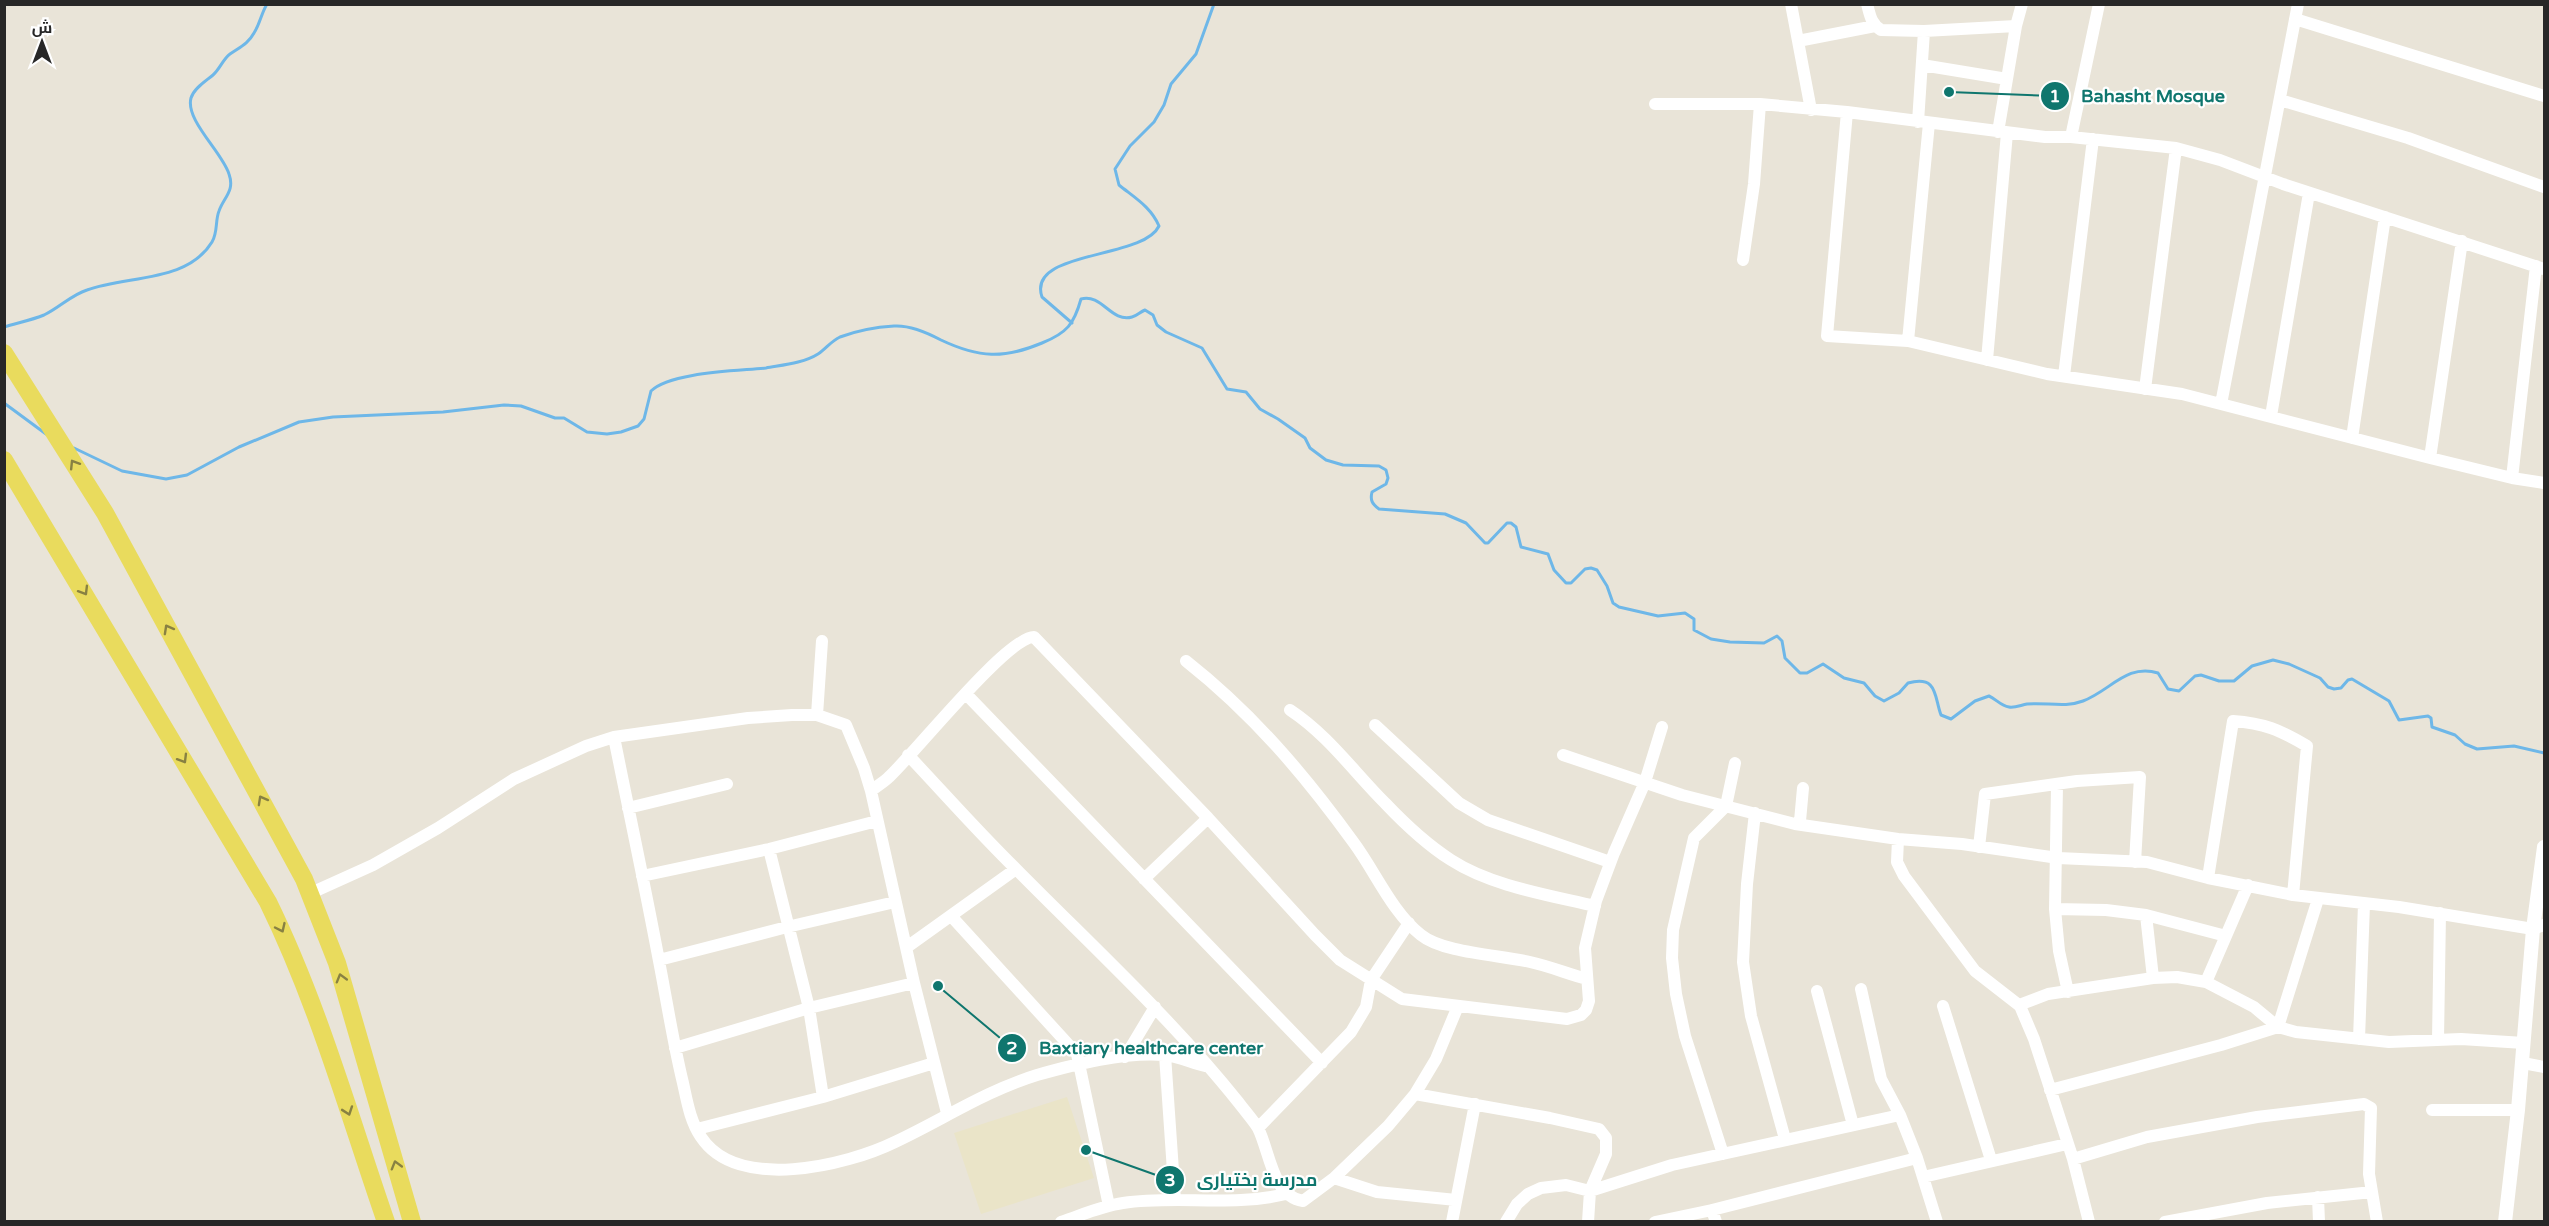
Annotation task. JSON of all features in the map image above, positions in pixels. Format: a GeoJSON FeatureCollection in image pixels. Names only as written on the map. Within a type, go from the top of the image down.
{"type":"FeatureCollection","features":[{"type":"Feature","properties":{"kind":"main road"},"geometry":{"type":"LineString","coordinates":[[4,353],[105,513],[291,851],[337,963],[412,1221]]}},
{"type":"Feature","properties":{"kind":"main road"},"geometry":{"type":"LineString","coordinates":[[4,460],[255,878],[280,927],[311,1003],[386,1221]]}},
{"type":"Feature","properties":{"kind":"street"},"geometry":{"type":"LineString","coordinates":[[1791,4],[1811,110]]}},
{"type":"Feature","properties":{"kind":"street"},"geometry":{"type":"LineString","coordinates":[[1868,4],[1875,26]]}},
{"type":"Feature","properties":{"kind":"street"},"geometry":{"type":"LineString","coordinates":[[1987,360],[2007,80],[2022,4]]}},
{"type":"Feature","properties":{"kind":"street"},"geometry":{"type":"LineString","coordinates":[[2071,137],[2099,4]]}},
{"type":"Feature","properties":{"kind":"street"},"geometry":{"type":"LineString","coordinates":[[2221,404],[2298,4]]}},
{"type":"Feature","properties":{"kind":"street"},"geometry":{"type":"LineString","coordinates":[[2295,20],[2544,96]]}},
{"type":"Feature","properties":{"kind":"street"},"geometry":{"type":"LineString","coordinates":[[1798,41],[1875,26],[1889,31],[2016,26]]}},
{"type":"Feature","properties":{"kind":"street"},"geometry":{"type":"LineString","coordinates":[[1908,341],[1924,123],[1922,65],[1924,31]]}},
{"type":"Feature","properties":{"kind":"street"},"geometry":{"type":"LineString","coordinates":[[1922,65],[2007,80]]}},
{"type":"Feature","properties":{"kind":"street"},"geometry":{"type":"LineString","coordinates":[[2280,100],[2408,138],[2544,187]]}},
{"type":"Feature","properties":{"kind":"street"},"geometry":{"type":"LineString","coordinates":[[1655,104],[1760,104],[1847,112],[2002,132],[2176,148],[2220,160],[2309,193],[2540,267],[2512,478]]}},
{"type":"Feature","properties":{"kind":"street"},"geometry":{"type":"LineString","coordinates":[[1743,260],[1754,184],[1760,104]]}},
{"type":"Feature","properties":{"kind":"street"},"geometry":{"type":"LineString","coordinates":[[1847,112],[1827,336],[1908,341],[2064,376],[2145,388],[2271,416],[2512,478],[2544,483]]}},
{"type":"Feature","properties":{"kind":"street"},"geometry":{"type":"LineString","coordinates":[[2064,376],[2093,139]]}},
{"type":"Feature","properties":{"kind":"street"},"geometry":{"type":"LineString","coordinates":[[2145,388],[2176,148]]}},
{"type":"Feature","properties":{"kind":"street"},"geometry":{"type":"LineString","coordinates":[[2271,416],[2309,193]]}},
{"type":"Feature","properties":{"kind":"street"},"geometry":{"type":"LineString","coordinates":[[2352,438],[2385,218]]}},
{"type":"Feature","properties":{"kind":"street"},"geometry":{"type":"LineString","coordinates":[[2430,458],[2462,241]]}},
{"type":"Feature","properties":{"kind":"street"},"geometry":{"type":"LineString","coordinates":[[870,791],[889,777],[1004,655],[1029,638],[1034,638],[1208,818],[1340,960],[1402,999],[1567,1019],[1581,1015],[1586,1010],[1589,1000],[1585,948],[1595,906],[1610,862],[1645,782],[1662,727]]}},
{"type":"Feature","properties":{"kind":"street"},"geometry":{"type":"LineString","coordinates":[[818,715],[822,641]]}},
{"type":"Feature","properties":{"kind":"street"},"geometry":{"type":"LineString","coordinates":[[1186,660],[1224,690],[1262,728],[1316,791],[1409,923],[1422,936],[1447,948],[1532,962],[1587,980]]}},
{"type":"Feature","properties":{"kind":"street"},"geometry":{"type":"LineString","coordinates":[[966,694],[1322,1063]]}},
{"type":"Feature","properties":{"kind":"street"},"geometry":{"type":"LineString","coordinates":[[1290,710],[1307,722],[1385,804],[1450,860],[1477,874],[1595,906]]}},
{"type":"Feature","properties":{"kind":"street"},"geometry":{"type":"LineString","coordinates":[[310,893],[373,865],[428,834],[514,779],[586,746],[614,737],[748,718],[818,715],[846,725],[864,768],[947,1113]]}},
{"type":"Feature","properties":{"kind":"street"},"geometry":{"type":"LineString","coordinates":[[2208,878],[2233,721],[2257,723],[2276,728],[2307,746],[2293,895]]}},
{"type":"Feature","properties":{"kind":"street"},"geometry":{"type":"LineString","coordinates":[[1375,725],[1459,802],[1488,820],[1610,862]]}},
{"type":"Feature","properties":{"kind":"street"},"geometry":{"type":"LineString","coordinates":[[614,737],[675,1048],[690,1112],[697,1129],[712,1151],[728,1161],[752,1168],[790,1169],[824,1165],[858,1156],[894,1143],[947,1113],[991,1092],[1036,1076],[1080,1065],[1125,1057],[1165,1055],[1205,1066]]}},
{"type":"Feature","properties":{"kind":"street"},"geometry":{"type":"LineString","coordinates":[[908,755],[1016,869],[1155,1007],[1258,1128],[1274,1172],[1286,1194],[1294,1200],[1303,1202],[1334,1178],[1388,1126],[1415,1094],[1436,1059],[1458,1006]]}},
{"type":"Feature","properties":{"kind":"street"},"geometry":{"type":"LineString","coordinates":[[1563,756],[1726,806],[1795,824],[2058,858],[2135,862],[2170,867],[2208,878],[2293,895],[2539,927]]}},
{"type":"Feature","properties":{"kind":"street"},"geometry":{"type":"LineString","coordinates":[[1723,1154],[1684,1036],[1672,957],[1672,930],[1694,838],[1726,806],[1735,763]]}},
{"type":"Feature","properties":{"kind":"street"},"geometry":{"type":"LineString","coordinates":[[1979,847],[1985,794],[2140,777],[2135,862]]}},
{"type":"Feature","properties":{"kind":"street"},"geometry":{"type":"LineString","coordinates":[[628,808],[727,784]]}},
{"type":"Feature","properties":{"kind":"street"},"geometry":{"type":"LineString","coordinates":[[2057,785],[2058,858],[2055,909],[2059,951],[2068,992]]}},
{"type":"Feature","properties":{"kind":"street"},"geometry":{"type":"LineString","coordinates":[[1795,824],[1800,821],[1803,788]]}},
{"type":"Feature","properties":{"kind":"street"},"geometry":{"type":"LineString","coordinates":[[1755,813],[1747,884],[1743,962],[1751,1016],[1785,1139]]}},
{"type":"Feature","properties":{"kind":"street"},"geometry":{"type":"LineString","coordinates":[[1144,879],[1208,818]]}},
{"type":"Feature","properties":{"kind":"street"},"geometry":{"type":"LineString","coordinates":[[642,876],[769,849],[877,821]]}},
{"type":"Feature","properties":{"kind":"street"},"geometry":{"type":"LineString","coordinates":[[1898,839],[1896,862],[1904,876],[1975,970],[2019,1005],[2034,1039],[2073,1159],[2089,1221]]}},
{"type":"Feature","properties":{"kind":"street"},"geometry":{"type":"LineString","coordinates":[[769,849],[809,1008],[823,1097]]}},
{"type":"Feature","properties":{"kind":"street"},"geometry":{"type":"LineString","coordinates":[[2505,1221],[2539,927],[2544,853]]}},
{"type":"Feature","properties":{"kind":"street"},"geometry":{"type":"LineString","coordinates":[[907,947],[1016,869]]}},
{"type":"Feature","properties":{"kind":"street"},"geometry":{"type":"LineString","coordinates":[[2206,982],[2248,885]]}},
{"type":"Feature","properties":{"kind":"street"},"geometry":{"type":"LineString","coordinates":[[2278,1027],[2318,899]]}},
{"type":"Feature","properties":{"kind":"street"},"geometry":{"type":"LineString","coordinates":[[659,960],[895,902]]}},
{"type":"Feature","properties":{"kind":"street"},"geometry":{"type":"LineString","coordinates":[[2359,1039],[2364,904]]}},
{"type":"Feature","properties":{"kind":"street"},"geometry":{"type":"LineString","coordinates":[[2055,909],[2106,910],[2146,915],[2226,936]]}},
{"type":"Feature","properties":{"kind":"street"},"geometry":{"type":"LineString","coordinates":[[2439,1040],[2440,913]]}},
{"type":"Feature","properties":{"kind":"street"},"geometry":{"type":"LineString","coordinates":[[2146,915],[2153,978]]}},
{"type":"Feature","properties":{"kind":"street"},"geometry":{"type":"LineString","coordinates":[[952,917],[1077,1054],[1109,1206]]}},
{"type":"Feature","properties":{"kind":"street"},"geometry":{"type":"LineString","coordinates":[[1258,1128],[1351,1032],[1366,1006],[1371,980],[1409,923]]}},
{"type":"Feature","properties":{"kind":"street"},"geometry":{"type":"LineString","coordinates":[[2019,1005],[2048,994],[2153,978],[2177,977],[2206,982],[2254,1007],[2278,1027],[2296,1032],[2389,1042],[2461,1039],[2524,1043]]}},
{"type":"Feature","properties":{"kind":"street"},"geometry":{"type":"LineString","coordinates":[[675,1048],[809,1008],[914,983]]}},
{"type":"Feature","properties":{"kind":"street"},"geometry":{"type":"LineString","coordinates":[[1861,989],[1881,1079],[1900,1115],[1917,1158],[1937,1221]]}},
{"type":"Feature","properties":{"kind":"street"},"geometry":{"type":"LineString","coordinates":[[1817,991],[1853,1125]]}},
{"type":"Feature","properties":{"kind":"street"},"geometry":{"type":"LineString","coordinates":[[1943,1006],[1991,1160]]}},
{"type":"Feature","properties":{"kind":"street"},"geometry":{"type":"LineString","coordinates":[[1125,1057],[1155,1007]]}},
{"type":"Feature","properties":{"kind":"street"},"geometry":{"type":"LineString","coordinates":[[2050,1090],[2221,1045],[2278,1027]]}},
{"type":"Feature","properties":{"kind":"street"},"geometry":{"type":"LineString","coordinates":[[1165,1055],[1174,1200]]}},
{"type":"Feature","properties":{"kind":"street"},"geometry":{"type":"LineString","coordinates":[[2523,1063],[2544,1067]]}},
{"type":"Feature","properties":{"kind":"street"},"geometry":{"type":"LineString","coordinates":[[697,1129],[823,1097],[934,1064]]}},
{"type":"Feature","properties":{"kind":"street"},"geometry":{"type":"LineString","coordinates":[[1415,1094],[1599,1129],[1606,1138],[1606,1154],[1590,1191],[1588,1221]]}},
{"type":"Feature","properties":{"kind":"street"},"geometry":{"type":"LineString","coordinates":[[1452,1221],[1474,1104]]}},
{"type":"Feature","properties":{"kind":"street"},"geometry":{"type":"LineString","coordinates":[[2073,1159],[2147,1137],[2257,1117],[2364,1104],[2371,1108],[2369,1174],[2377,1221]]}},
{"type":"Feature","properties":{"kind":"street"},"geometry":{"type":"LineString","coordinates":[[2432,1110],[2518,1110]]}},
{"type":"Feature","properties":{"kind":"street"},"geometry":{"type":"LineString","coordinates":[[1506,1221],[1517,1204],[1528,1194],[1542,1188],[1566,1185],[1590,1191],[1672,1165],[1900,1115]]}},
{"type":"Feature","properties":{"kind":"street"},"geometry":{"type":"LineString","coordinates":[[1923,1177],[2067,1144]]}},
{"type":"Feature","properties":{"kind":"street"},"geometry":{"type":"LineString","coordinates":[[1655,1221],[1714,1216],[1917,1158]]}},
{"type":"Feature","properties":{"kind":"street"},"geometry":{"type":"LineString","coordinates":[[1334,1178],[1377,1192],[1456,1200]]}},
{"type":"Feature","properties":{"kind":"street"},"geometry":{"type":"LineString","coordinates":[[2165,1221],[2267,1203],[2372,1192]]}},
{"type":"Feature","properties":{"kind":"street"},"geometry":{"type":"LineString","coordinates":[[1061,1221],[1094,1209],[1125,1203],[1246,1200],[1286,1194]]}},
{"type":"Feature","properties":{"kind":"street"},"geometry":{"type":"LineString","coordinates":[[2319,1197],[2319,1221]]}},
{"type":"Feature","properties":{"kind":"shaded area"},"geometry":{"type":"Polygon","coordinates":[[[1067,1097],[1094,1178],[981,1214],[954,1133],[1067,1097]]]}},
{"type":"Feature","properties":{"kind":"waterway"},"geometry":{"type":"LineString","coordinates":[[4,327],[44,315],[87,290],[155,276],[188,265],[212,242],[218,215],[231,185],[225,165],[193,116],[191,98],[197,88],[215,73],[228,56],[249,40],[267,4]]}},
{"type":"Feature","properties":{"kind":"waterway"},"geometry":{"type":"LineString","coordinates":[[1072,323],[1042,297],[1042,282],[1051,271],[1068,263],[1132,245],[1149,237],[1159,226],[1147,208],[1119,185],[1115,169],[1130,146],[1154,122],[1164,105],[1171,84],[1196,54],[1214,4]]}},
{"type":"Feature","properties":{"kind":"waterway"},"geometry":{"type":"LineString","coordinates":[[74,448],[122,471],[166,479],[187,475],[239,447],[299,422],[333,417],[443,412],[504,405],[521,406],[555,418],[564,418],[587,432],[607,434],[621,432],[638,426],[644,419],[651,391],[673,380],[688,376],[800,362],[818,354],[840,337],[874,328],[900,326],[912,328],[955,346],[980,353],[1016,352],[1058,335],[1072,321],[1081,299],[1088,298],[1125,318],[1145,310],[1153,315],[1157,325],[1166,332],[1202,348],[1227,389],[1246,392],[1260,409],[1305,438],[1310,448],[1326,460],[1343,465],[1379,466],[1386,470],[1388,478],[1386,484],[1372,492],[1371,495],[1372,502],[1379,509],[1445,514],[1466,523],[1485,543],[1488,543],[1507,523],[1511,523],[1516,527],[1521,547],[1548,554],[1554,570],[1566,583],[1571,583],[1585,569],[1591,568],[1597,570],[1607,586],[1613,603],[1619,607],[1658,616],[1685,613],[1694,619],[1694,630],[1711,639],[1764,643],[1777,636],[1782,641],[1785,658],[1800,673],[1807,673],[1823,664],[1844,678],[1864,683],[1875,696],[1884,701],[1899,693],[1908,683],[1925,682],[1933,689],[1941,715],[1951,719],[1975,701],[1989,696],[2011,707],[2027,704],[2076,703],[2093,697],[2119,679],[2147,671],[2158,673],[2168,689],[2179,691],[2195,676],[2201,675],[2219,681],[2234,681],[2252,666],[2273,660],[2289,664],[2320,678],[2328,687],[2334,689],[2341,688],[2352,679],[2389,701],[2399,720],[2428,716],[2431,718],[2432,727],[2455,735],[2465,744],[2477,749],[2514,746],[2544,753]]}},
{"type":"Feature","properties":{"kind":"waterway"},"geometry":{"type":"LineString","coordinates":[[4,403],[46,434]]}},
{"type":"Feature","properties":{"kind":"place","name":"Bahasht Mosque"},"geometry":{"type":"Point","coordinates":[1949,92]}},
{"type":"Feature","properties":{"kind":"place","name":"Baxtiary healthcare center"},"geometry":{"type":"Point","coordinates":[938,986]}},
{"type":"Feature","properties":{"kind":"place","name":"مدرسة بختيارى"},"geometry":{"type":"Point","coordinates":[1086,1150]}}]}
